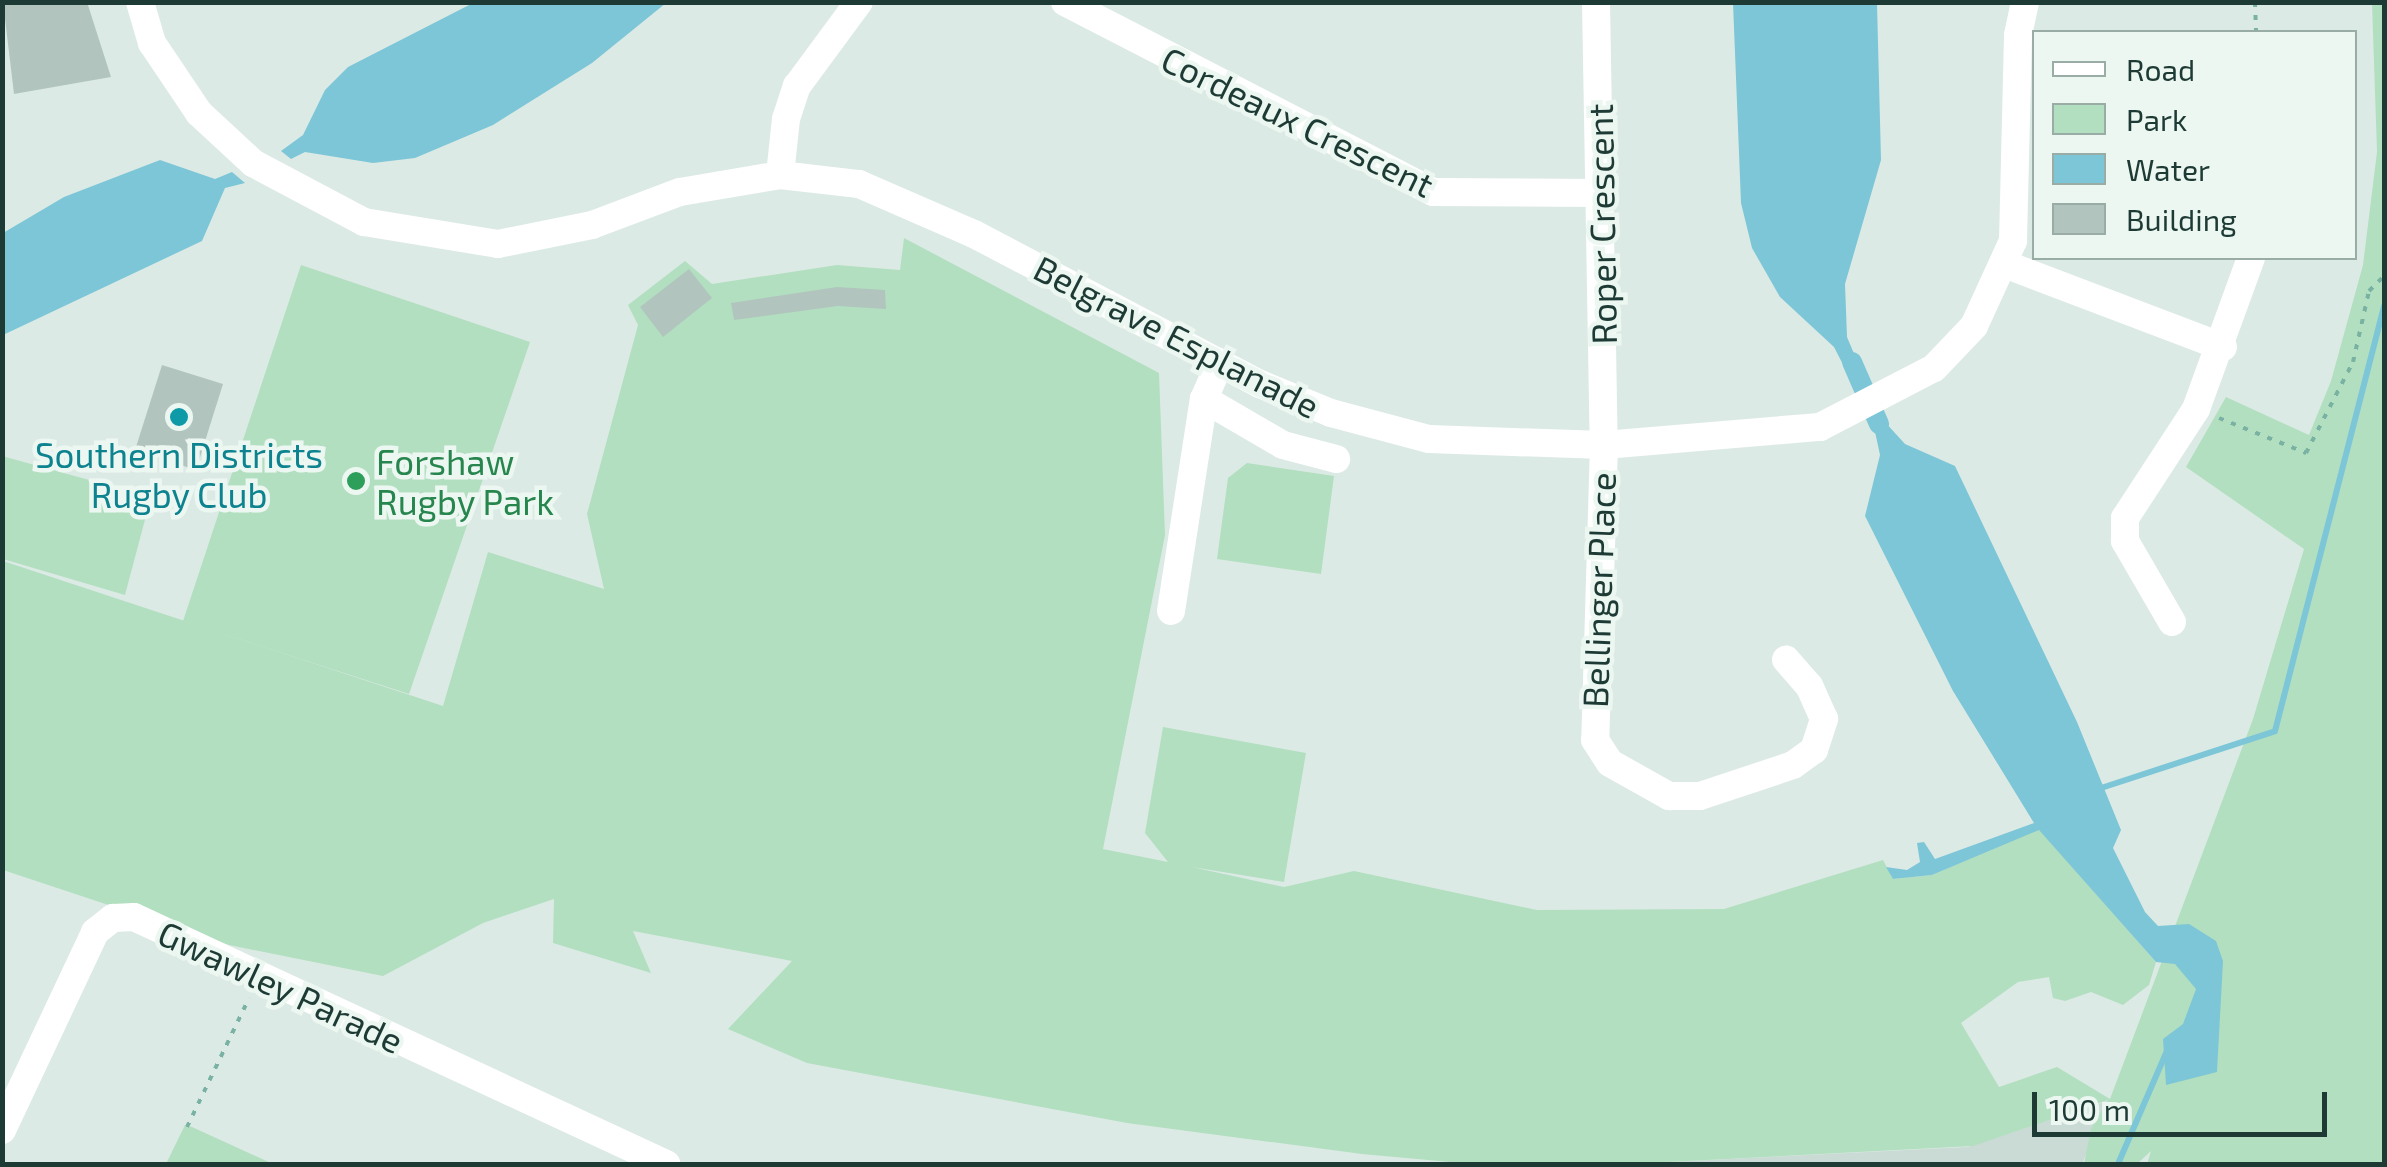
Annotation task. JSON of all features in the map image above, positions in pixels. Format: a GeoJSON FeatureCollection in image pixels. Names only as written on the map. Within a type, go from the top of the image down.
{"type":"FeatureCollection","features":[{"type":"Feature","properties":{"kind":"street","name":"Belgrave Esplanade"},"geometry":{"type":"LineString","coordinates":[[140,2],[152,43],[199,114],[253,163],[364,222],[498,244],[592,225],[680,192],[780,175],[858,184],[896,197],[1220,362],[1331,413],[1429,439],[1604,445],[1820,427],[1934,368],[1974,326],[2006,265],[2013,241],[2018,34],[2025,2]]}},
{"type":"Feature","properties":{"kind":"street"},"geometry":{"type":"LineString","coordinates":[[780,175],[786,119],[797,86],[859,2]]}},
{"type":"Feature","properties":{"kind":"street","name":"Cordeaux Crescent"},"geometry":{"type":"LineString","coordinates":[[1064,2],[1433,192],[1602,193]]}},
{"type":"Feature","properties":{"kind":"street","name":"Roper Crescent"},"geometry":{"type":"LineString","coordinates":[[1596,2],[1604,445]]}},
{"type":"Feature","properties":{"kind":"street"},"geometry":{"type":"LineString","coordinates":[[2172,622],[2122,529],[2196,409],[2223,346],[2250,260]]}},
{"type":"Feature","properties":{"kind":"street"},"geometry":{"type":"LineString","coordinates":[[2006,265],[2223,346]]}},
{"type":"Feature","properties":{"kind":"street"},"geometry":{"type":"LineString","coordinates":[[1171,611],[1204,399],[1220,362]]}},
{"type":"Feature","properties":{"kind":"street"},"geometry":{"type":"LineString","coordinates":[[1204,399],[1284,445],[1336,459]]}},
{"type":"Feature","properties":{"kind":"street","name":"Bellinger Place"},"geometry":{"type":"LineString","coordinates":[[1604,445],[1593,729],[1610,763],[1654,790],[1684,797],[1806,759],[1823,730],[1822,706],[1786,660]]}},
{"type":"Feature","properties":{"kind":"street","name":"Gwawley Parade"},"geometry":{"type":"LineString","coordinates":[[2,1130],[95,932],[113,918],[134,918],[666,1164]]}},
{"type":"Feature","properties":{"kind":"path"},"geometry":{"type":"LineString","coordinates":[[2255,2],[2256,30]]}},
{"type":"Feature","properties":{"kind":"path"},"geometry":{"type":"LineString","coordinates":[[2196,409],[2306,453],[2353,362],[2369,291],[2384,276]]}},
{"type":"Feature","properties":{"kind":"path"},"geometry":{"type":"LineString","coordinates":[[188,1127],[262,977]]}},
{"type":"Feature","properties":{"kind":"shaded area"},"geometry":{"type":"Polygon","coordinates":[[[2110,1100],[2082,1164],[1632,1164],[1968,1147],[2110,1100]]]}},
{"type":"Feature","properties":{"kind":"green space"},"geometry":{"type":"Polygon","coordinates":[[[2372,3],[2384,3],[2384,1164],[2147,1164],[2151,1151],[2137,1164],[2084,1164],[2091,1129],[2108,1100],[1973,1146],[1630,1164],[1472,1164],[1362,1154],[1127,1123],[807,1063],[728,1029],[792,961],[633,931],[651,973],[553,943],[554,899],[483,923],[383,976],[229,945],[3,870],[3,561],[443,706],[488,552],[604,589],[587,514],[638,325],[628,305],[685,261],[712,284],[837,265],[900,270],[904,238],[1159,373],[1165,535],[1103,849],[1168,862],[1145,833],[1163,727],[1306,753],[1284,882],[1192,867],[1284,887],[1354,871],[1537,910],[1724,909],[1883,860],[1893,879],[1932,875],[2039,829],[2156,962],[2149,985],[2123,1005],[2091,992],[2065,1001],[2053,998],[2049,977],[2018,982],[1961,1023],[1999,1087],[2057,1067],[2110,1099],[2253,719],[2304,549],[2186,467],[2226,397],[2309,435],[2331,381],[2363,265],[2377,152],[2372,3]]]}},
{"type":"Feature","properties":{"kind":"green space","name":"Forshaw Rugby Park"},"geometry":{"type":"Polygon","coordinates":[[[301,265],[530,342],[409,694],[183,621],[301,265]]]}},
{"type":"Feature","properties":{"kind":"green space"},"geometry":{"type":"Polygon","coordinates":[[[2,456],[151,497],[125,595],[3,559],[2,456]]]}},
{"type":"Feature","properties":{"kind":"green space"},"geometry":{"type":"Polygon","coordinates":[[[1247,463],[1334,476],[1321,574],[1217,559],[1228,478],[1247,463]]]}},
{"type":"Feature","properties":{"kind":"green space"},"geometry":{"type":"Polygon","coordinates":[[[185,1125],[192,1127],[273,1164],[166,1164],[185,1125]]]}},
{"type":"Feature","properties":{"kind":"water"},"geometry":{"type":"Polygon","coordinates":[[[475,2],[666,3],[592,63],[493,125],[415,158],[373,163],[305,152],[291,159],[281,151],[303,135],[325,90],[348,67],[475,2]]]}},
{"type":"Feature","properties":{"kind":"water"},"geometry":{"type":"Polygon","coordinates":[[[1733,3],[1877,3],[1881,160],[1845,284],[1847,337],[1866,382],[1855,388],[1834,347],[1780,297],[1752,248],[1741,203],[1733,3]]]}},
{"type":"Feature","properties":{"kind":"water"},"geometry":{"type":"Polygon","coordinates":[[[160,160],[215,179],[232,172],[245,183],[225,188],[202,241],[3,335],[3,233],[64,197],[160,160]]]}},
{"type":"Feature","properties":{"kind":"water"},"geometry":{"type":"Polygon","coordinates":[[[1884,421],[1905,444],[1955,466],[2077,722],[2121,830],[2113,848],[2145,912],[2158,926],[2189,924],[2216,941],[2223,961],[2217,1072],[2166,1085],[2163,1039],[2183,1024],[2196,989],[2175,964],[2156,962],[2039,830],[1932,875],[1893,879],[1886,867],[1907,870],[1920,862],[1917,843],[1924,842],[1935,859],[2034,823],[1953,691],[1865,516],[1880,455],[1874,427],[1884,421]]]}},
{"type":"Feature","properties":{"kind":"building"},"geometry":{"type":"Polygon","coordinates":[[[3,2],[87,2],[111,77],[14,94],[3,2]]]}},
{"type":"Feature","properties":{"kind":"building"},"geometry":{"type":"Polygon","coordinates":[[[689,269],[712,298],[663,337],[640,307],[689,269]]]}},
{"type":"Feature","properties":{"kind":"building"},"geometry":{"type":"Polygon","coordinates":[[[837,287],[885,290],[886,309],[838,306],[734,320],[731,303],[837,287]]]}},
{"type":"Feature","properties":{"kind":"building","name":"Southern Districts Rugby Club"},"geometry":{"type":"Polygon","coordinates":[[[162,365],[223,384],[196,470],[135,450],[162,365]]]}},
{"type":"Feature","properties":{"kind":"waterway"},"geometry":{"type":"LineString","coordinates":[[2095,790],[2275,731],[2384,306]]}},
{"type":"Feature","properties":{"kind":"waterway"},"geometry":{"type":"LineString","coordinates":[[1852,362],[1879,424]]}},
{"type":"Feature","properties":{"kind":"waterway"},"geometry":{"type":"LineString","coordinates":[[2118,1164],[2167,1051]]}},
{"type":"Feature","properties":{"kind":"place","name":"Southern Districts Rugby Club"},"geometry":{"type":"Point","coordinates":[179,417]}},
{"type":"Feature","properties":{"kind":"place","name":"Forshaw Rugby Park"},"geometry":{"type":"Point","coordinates":[356,481]}}]}
